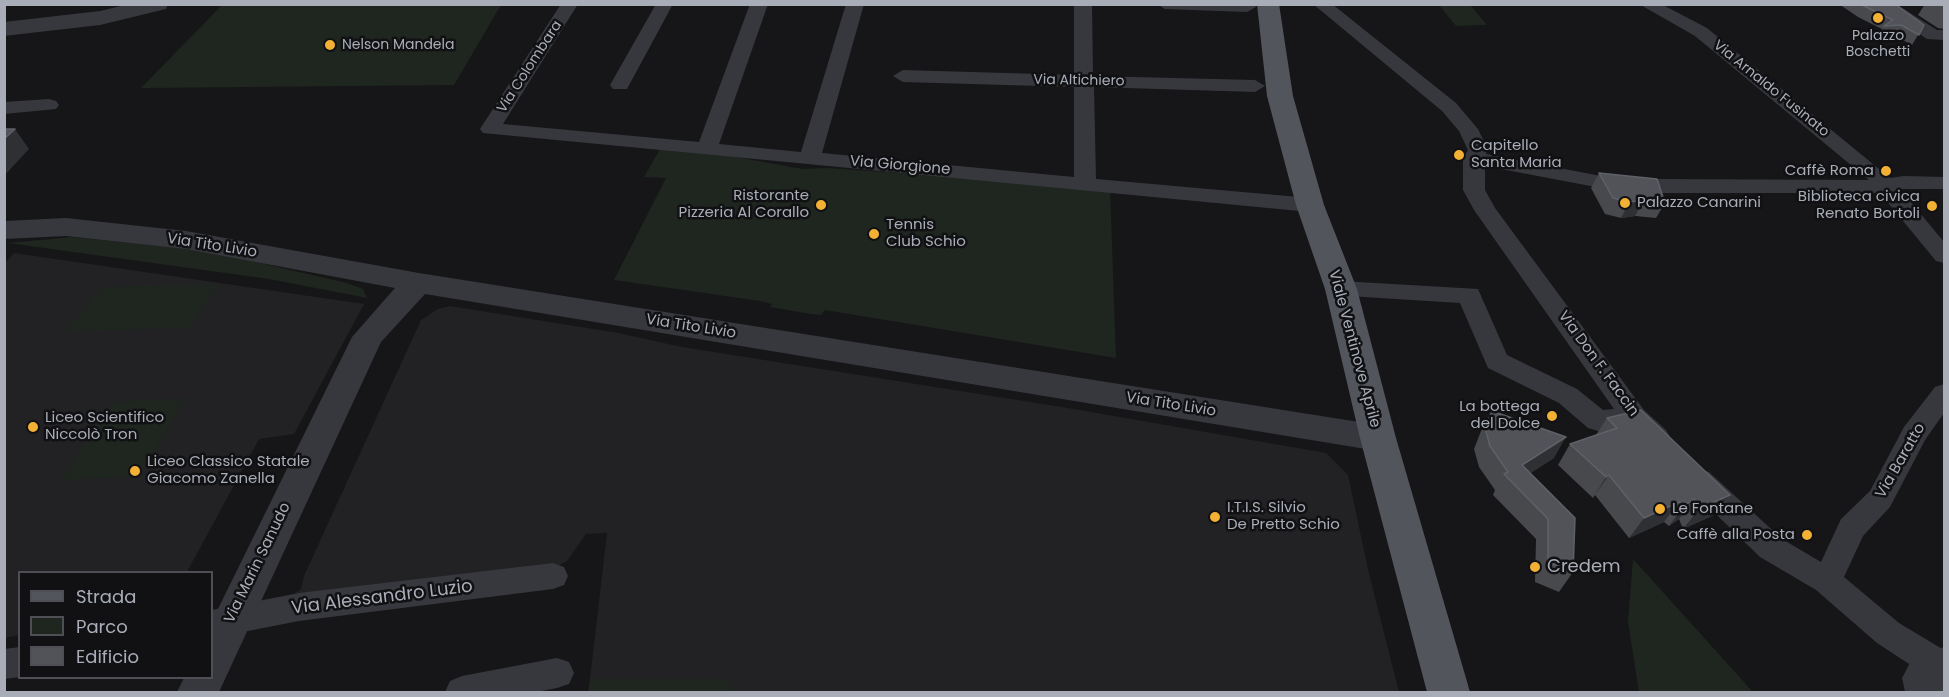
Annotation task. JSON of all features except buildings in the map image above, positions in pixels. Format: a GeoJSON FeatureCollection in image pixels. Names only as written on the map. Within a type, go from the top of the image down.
{"type":"FeatureCollection","features":[{"type":"Feature","properties":{"kind":"main road","name":"Viale Ventinove Aprile"},"geometry":{"type":"LineString","coordinates":[[1258,6],[1310,205],[1354,290],[1378,438],[1449,693]]}},
{"type":"Feature","properties":{"kind":"street"},"geometry":{"type":"LineString","coordinates":[[4,29],[100,18],[158,4]]}},
{"type":"Feature","properties":{"kind":"street","name":"Via Colombara"},"geometry":{"type":"LineString","coordinates":[[490,129],[570,4]]}},
{"type":"Feature","properties":{"kind":"street"},"geometry":{"type":"LineString","coordinates":[[620,85],[665,4]]}},
{"type":"Feature","properties":{"kind":"street"},"geometry":{"type":"LineString","coordinates":[[707,149],[759,4]]}},
{"type":"Feature","properties":{"kind":"street"},"geometry":{"type":"LineString","coordinates":[[810,158],[855,5],[833,4]]}},
{"type":"Feature","properties":{"kind":"street"},"geometry":{"type":"LineString","coordinates":[[1083,4],[1082,81],[1085,183]]}},
{"type":"Feature","properties":{"kind":"street"},"geometry":{"type":"LineString","coordinates":[[1165,4],[1258,6]]}},
{"type":"Feature","properties":{"kind":"street","name":"Via Don F. Faccin"},"geometry":{"type":"LineString","coordinates":[[1322,4],[1449,107],[1478,150],[1474,158],[1474,190],[1485,210],[1634,417],[1771,548],[1827,581]]}},
{"type":"Feature","properties":{"kind":"street","name":"Via Arnaldo Fusinato"},"geometry":{"type":"LineString","coordinates":[[1647,4],[1701,32],[1887,186]]}},
{"type":"Feature","properties":{"kind":"street"},"geometry":{"type":"LineString","coordinates":[[1883,4],[1941,39]]}},
{"type":"Feature","properties":{"kind":"street","name":"Via Altichiero"},"geometry":{"type":"LineString","coordinates":[[903,76],[1255,86]]}},
{"type":"Feature","properties":{"kind":"street"},"geometry":{"type":"LineString","coordinates":[[4,108],[50,105]]}},
{"type":"Feature","properties":{"kind":"street","name":"Via Giorgione"},"geometry":{"type":"LineString","coordinates":[[490,129],[1310,205]]}},
{"type":"Feature","properties":{"kind":"street"},"geometry":{"type":"LineString","coordinates":[[1474,158],[1600,182],[1655,186],[1887,186],[1904,182],[1944,183]]}},
{"type":"Feature","properties":{"kind":"street"},"geometry":{"type":"LineString","coordinates":[[1887,186],[1944,255]]}},
{"type":"Feature","properties":{"kind":"street","name":"Via Tito Livio"},"geometry":{"type":"LineString","coordinates":[[4,231],[66,227],[186,240],[419,283],[1378,438]]}},
{"type":"Feature","properties":{"kind":"street","name":"Via Marin Sanudo"},"geometry":{"type":"LineString","coordinates":[[213,657],[221,621],[368,336],[419,283]]}},
{"type":"Feature","properties":{"kind":"street","name":"Viale Ventinove Aprile"},"geometry":{"type":"LineString","coordinates":[[1354,290],[1469,295],[1497,361],[1568,396],[1598,421],[1634,417]]}},
{"type":"Feature","properties":{"kind":"street","name":"Via Baratto"},"geometry":{"type":"LineString","coordinates":[[1827,581],[1852,528],[1880,499],[1914,434],[1944,394]]}},
{"type":"Feature","properties":{"kind":"street","name":"Via Alessandro Luzio"},"geometry":{"type":"LineString","coordinates":[[221,621],[299,608],[553,576]]}},
{"type":"Feature","properties":{"kind":"street"},"geometry":{"type":"LineString","coordinates":[[1827,581],[1934,676]]}},
{"type":"Feature","properties":{"kind":"street"},"geometry":{"type":"LineString","coordinates":[[462,693],[557,673]]}},
{"type":"Feature","properties":{"kind":"street"},"geometry":{"type":"LineString","coordinates":[[198,693],[205,679]]}},
{"type":"Feature","properties":{"kind":"shaded area","name":"Liceo Classico Statale Giacomo Zanella"},"geometry":{"type":"Polygon","coordinates":[[[14,253],[364,304],[294,434],[259,439],[188,571],[18,571],[18,635],[5,638],[4,264],[14,253]]]}},
{"type":"Feature","properties":{"kind":"shaded area"},"geometry":{"type":"Polygon","coordinates":[[[450,306],[618,333],[682,347],[1068,408],[1326,453],[1348,475],[1369,574],[1399,692],[729,692],[730,679],[590,679],[607,533],[586,534],[567,561],[556,567],[272,610],[301,589],[304,576],[421,320],[438,309],[450,306]]]}},
{"type":"Feature","properties":{"kind":"green space","name":"Nelson Mandela"},"geometry":{"type":"Polygon","coordinates":[[[222,5],[501,5],[454,85],[141,88],[222,5]]]}},
{"type":"Feature","properties":{"kind":"green space"},"geometry":{"type":"Polygon","coordinates":[[[1439,5],[1470,5],[1487,25],[1456,26],[1439,5]]]}},
{"type":"Feature","properties":{"kind":"green space","name":"Tennis Club Schio"},"geometry":{"type":"Polygon","coordinates":[[[663,144],[803,169],[827,168],[1110,188],[1116,358],[825,310],[821,315],[811,314],[770,307],[772,304],[760,301],[614,280],[666,178],[644,177],[663,144]]]}},
{"type":"Feature","properties":{"kind":"green space"},"geometry":{"type":"Polygon","coordinates":[[[72,237],[181,248],[234,257],[347,283],[363,289],[367,298],[269,279],[8,243],[72,237]]]}},
{"type":"Feature","properties":{"kind":"green space"},"geometry":{"type":"Polygon","coordinates":[[[220,284],[189,328],[66,331],[102,287],[220,284]]]}},
{"type":"Feature","properties":{"kind":"green space"},"geometry":{"type":"Polygon","coordinates":[[[186,398],[139,476],[62,480],[114,402],[186,398]]]}},
{"type":"Feature","properties":{"kind":"green space"},"geometry":{"type":"Polygon","coordinates":[[[1633,559],[1753,692],[1639,692],[1628,622],[1633,559]]]}},
{"type":"Feature","properties":{"kind":"green space"},"geometry":{"type":"Polygon","coordinates":[[[590,679],[731,679],[729,692],[588,692],[590,679]]]}},
{"type":"Feature","properties":{"kind":"place","name":"Palazzo Boschetti"},"geometry":{"type":"Point","coordinates":[1878,18]}},
{"type":"Feature","properties":{"kind":"place","name":"Nelson Mandela"},"geometry":{"type":"Point","coordinates":[330,45]}},
{"type":"Feature","properties":{"kind":"place","name":"Capitello Santa Maria"},"geometry":{"type":"Point","coordinates":[1459,155]}},
{"type":"Feature","properties":{"kind":"place","name":"Caffè Roma"},"geometry":{"type":"Point","coordinates":[1886,171]}},
{"type":"Feature","properties":{"kind":"place","name":"Palazzo Canarini"},"geometry":{"type":"Point","coordinates":[1625,203]}},
{"type":"Feature","properties":{"kind":"place","name":"Ristorante Pizzeria Al Corallo"},"geometry":{"type":"Point","coordinates":[821,205]}},
{"type":"Feature","properties":{"kind":"place","name":"Biblioteca civica Renato Bortoli"},"geometry":{"type":"Point","coordinates":[1932,206]}},
{"type":"Feature","properties":{"kind":"place","name":"Tennis Club Schio"},"geometry":{"type":"Point","coordinates":[874,234]}},
{"type":"Feature","properties":{"kind":"place","name":"La bottega del Dolce"},"geometry":{"type":"Point","coordinates":[1552,416]}},
{"type":"Feature","properties":{"kind":"place","name":"Liceo Scientifico Niccolò Tron"},"geometry":{"type":"Point","coordinates":[33,427]}},
{"type":"Feature","properties":{"kind":"place","name":"Liceo Classico Statale Giacomo Zanella"},"geometry":{"type":"Point","coordinates":[135,471]}},
{"type":"Feature","properties":{"kind":"place","name":"Le Fontane"},"geometry":{"type":"Point","coordinates":[1660,509]}},
{"type":"Feature","properties":{"kind":"place","name":"I.T.I.S. Silvio De Pretto Schio"},"geometry":{"type":"Point","coordinates":[1215,517]}},
{"type":"Feature","properties":{"kind":"place","name":"Caffè alla Posta"},"geometry":{"type":"Point","coordinates":[1807,535]}},
{"type":"Feature","properties":{"kind":"place","name":"Credem"},"geometry":{"type":"Point","coordinates":[1535,567]}}]}
